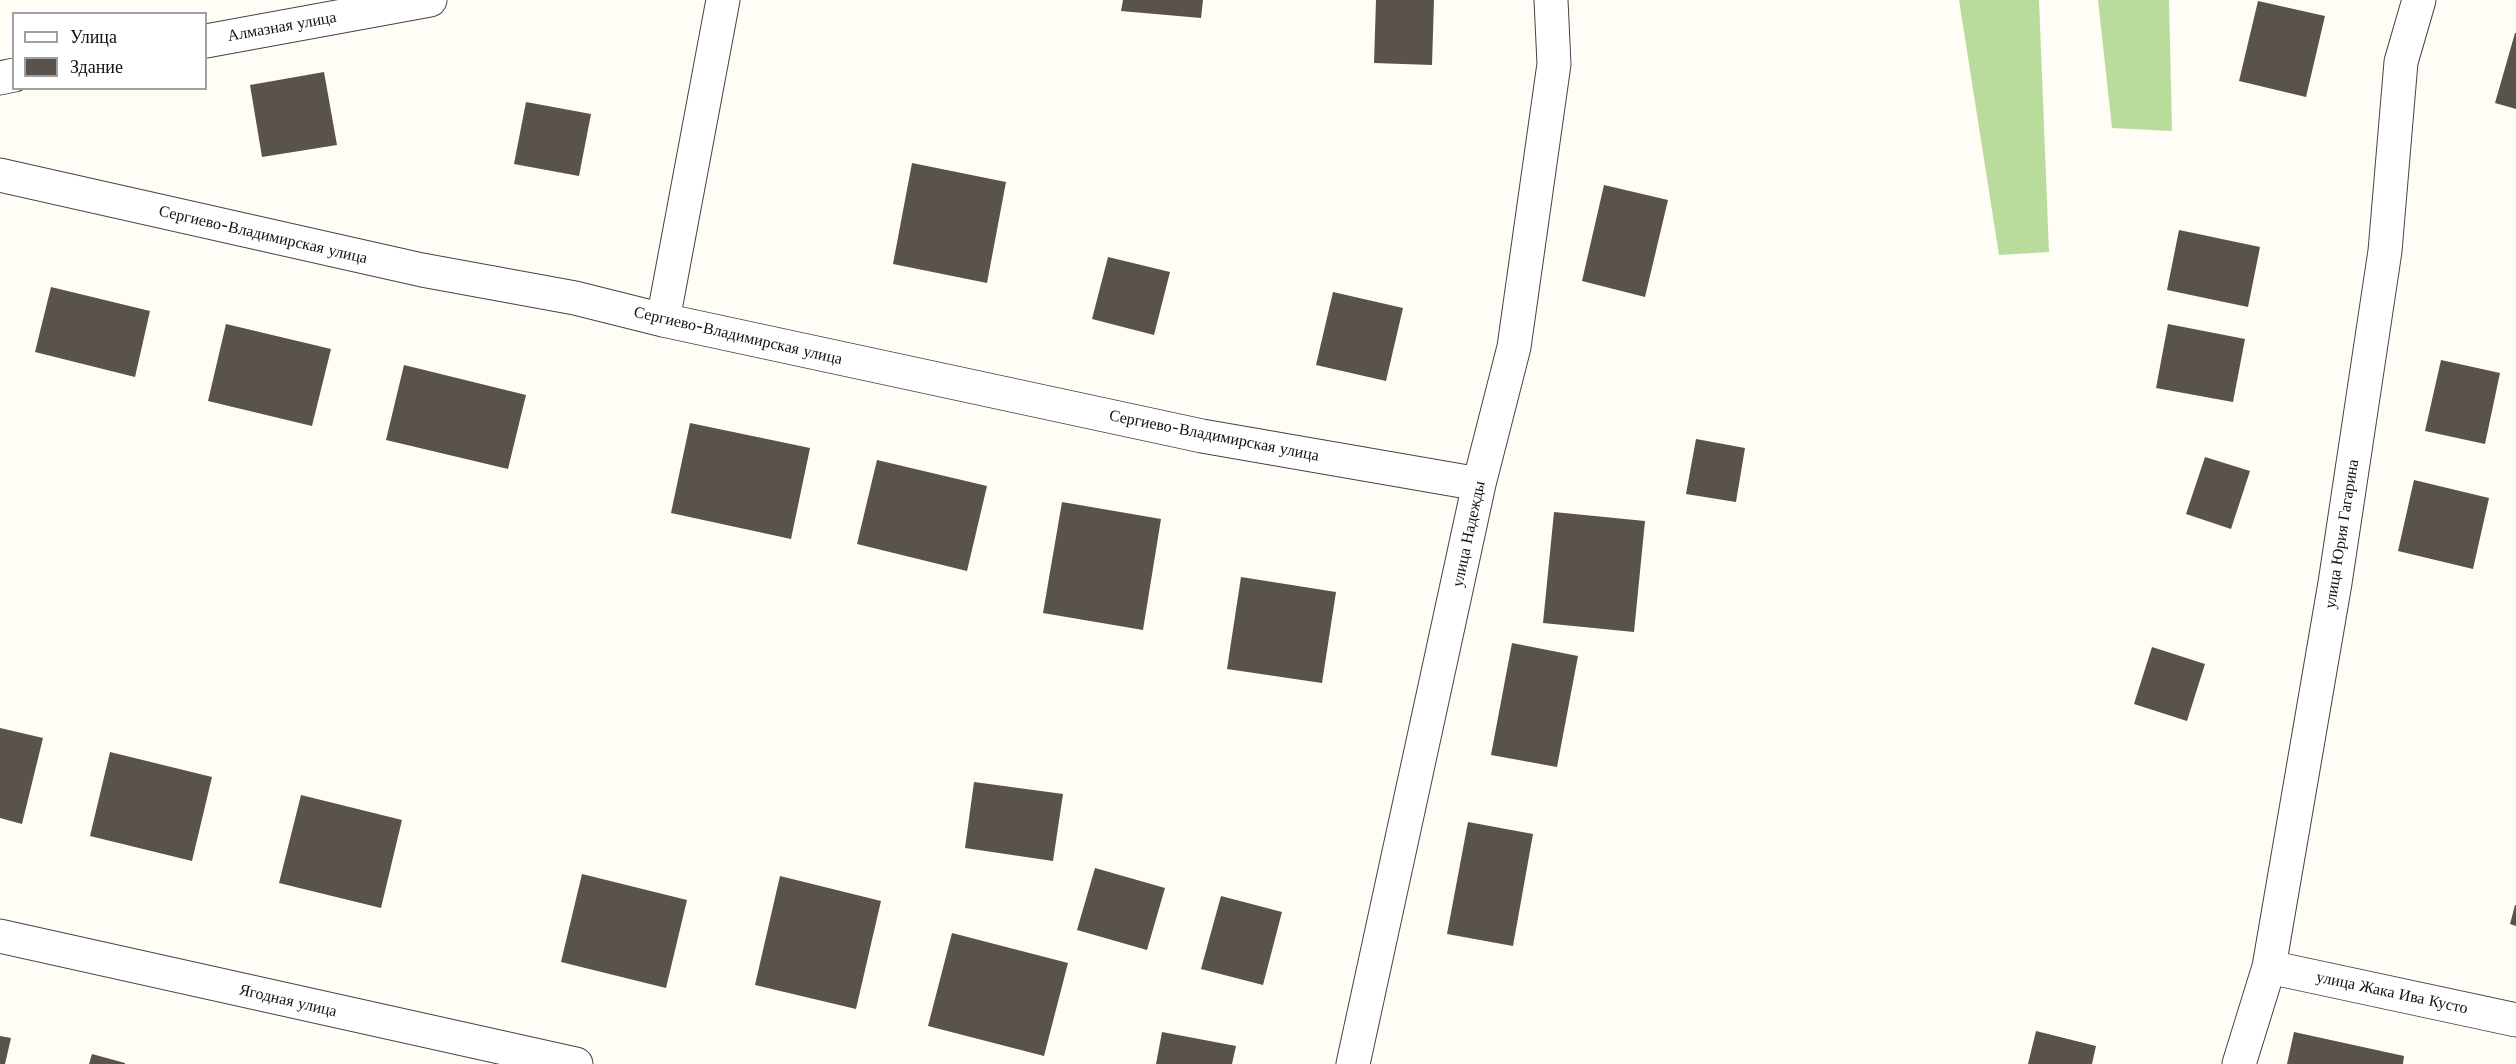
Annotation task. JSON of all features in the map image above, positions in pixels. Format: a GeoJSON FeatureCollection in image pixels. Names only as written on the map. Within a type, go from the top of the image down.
{"type":"FeatureCollection","features":[{"type":"Feature","properties":{"kind":"street","name":"Алмазная улица"},"geometry":{"type":"LineString","coordinates":[[207,41],[430,0]]}},
{"type":"Feature","properties":{"kind":"street"},"geometry":{"type":"LineString","coordinates":[[663,320],[723,0]]}},
{"type":"Feature","properties":{"kind":"street","name":"улица Надежды"},"geometry":{"type":"LineString","coordinates":[[1353,1064],[1479,484],[1514,347],[1554,64],[1551,0]]}},
{"type":"Feature","properties":{"kind":"street","name":"улица Юрия Гагарина"},"geometry":{"type":"LineString","coordinates":[[2239,1064],[2269,967],[2335,583],[2385,251],[2401,62],[2419,0]]}},
{"type":"Feature","properties":{"kind":"street","name":"Сергиево-Владимирская улица"},"geometry":{"type":"LineString","coordinates":[[0,175],[422,270],[575,298],[663,320],[1202,436],[1479,484]]}},
{"type":"Feature","properties":{"kind":"street","name":"Ягодная улица"},"geometry":{"type":"LineString","coordinates":[[0,936],[576,1064]]}},
{"type":"Feature","properties":{"kind":"street","name":"улица Жака Ива Кусто"},"geometry":{"type":"LineString","coordinates":[[2269,967],[2516,1020]]}},
{"type":"Feature","properties":{"kind":"green space"},"geometry":{"type":"Polygon","coordinates":[[[1959,0],[2039,0],[2049,252],[1999,255],[1959,0]]]}},
{"type":"Feature","properties":{"kind":"green space"},"geometry":{"type":"Polygon","coordinates":[[[2098,0],[2169,0],[2172,131],[2112,128],[2098,0]]]}},
{"type":"Feature","properties":{"kind":"building"},"geometry":{"type":"Polygon","coordinates":[[[1123,0],[1203,0],[1201,18],[1121,11],[1123,0]]]}},
{"type":"Feature","properties":{"kind":"building"},"geometry":{"type":"Polygon","coordinates":[[[1376,0],[1434,0],[1432,65],[1374,63],[1376,0]]]}},
{"type":"Feature","properties":{"kind":"building"},"geometry":{"type":"Polygon","coordinates":[[[2258,1],[2325,16],[2306,97],[2239,81],[2258,1]]]}},
{"type":"Feature","properties":{"kind":"building"},"geometry":{"type":"Polygon","coordinates":[[[2516,33],[2516,109],[2495,103],[2516,33]]]}},
{"type":"Feature","properties":{"kind":"building"},"geometry":{"type":"Polygon","coordinates":[[[324,72],[337,145],[262,157],[250,85],[324,72]]]}},
{"type":"Feature","properties":{"kind":"building"},"geometry":{"type":"Polygon","coordinates":[[[526,102],[591,114],[579,176],[514,164],[526,102]]]}},
{"type":"Feature","properties":{"kind":"building"},"geometry":{"type":"Polygon","coordinates":[[[912,163],[1006,182],[987,283],[893,264],[912,163]]]}},
{"type":"Feature","properties":{"kind":"building"},"geometry":{"type":"Polygon","coordinates":[[[1604,185],[1668,200],[1645,297],[1582,281],[1604,185]]]}},
{"type":"Feature","properties":{"kind":"building"},"geometry":{"type":"Polygon","coordinates":[[[2179,230],[2260,247],[2248,307],[2167,290],[2179,230]]]}},
{"type":"Feature","properties":{"kind":"building"},"geometry":{"type":"Polygon","coordinates":[[[1108,257],[1170,272],[1154,335],[1092,319],[1108,257]]]}},
{"type":"Feature","properties":{"kind":"building"},"geometry":{"type":"Polygon","coordinates":[[[51,287],[150,311],[135,377],[35,352],[51,287]]]}},
{"type":"Feature","properties":{"kind":"building"},"geometry":{"type":"Polygon","coordinates":[[[1333,292],[1403,308],[1386,381],[1316,365],[1333,292]]]}},
{"type":"Feature","properties":{"kind":"building"},"geometry":{"type":"Polygon","coordinates":[[[226,324],[331,349],[312,426],[208,401],[226,324]]]}},
{"type":"Feature","properties":{"kind":"building"},"geometry":{"type":"Polygon","coordinates":[[[2168,324],[2245,339],[2233,402],[2156,388],[2168,324]]]}},
{"type":"Feature","properties":{"kind":"building"},"geometry":{"type":"Polygon","coordinates":[[[2441,360],[2500,373],[2485,444],[2425,431],[2441,360]]]}},
{"type":"Feature","properties":{"kind":"building"},"geometry":{"type":"Polygon","coordinates":[[[404,365],[526,395],[508,469],[386,440],[404,365]]]}},
{"type":"Feature","properties":{"kind":"building"},"geometry":{"type":"Polygon","coordinates":[[[690,423],[810,448],[791,539],[671,513],[690,423]]]}},
{"type":"Feature","properties":{"kind":"building"},"geometry":{"type":"Polygon","coordinates":[[[1696,439],[1745,448],[1736,502],[1686,494],[1696,439]]]}},
{"type":"Feature","properties":{"kind":"building"},"geometry":{"type":"Polygon","coordinates":[[[2205,457],[2250,471],[2231,529],[2186,514],[2205,457]]]}},
{"type":"Feature","properties":{"kind":"building"},"geometry":{"type":"Polygon","coordinates":[[[877,460],[987,486],[967,571],[857,544],[877,460]]]}},
{"type":"Feature","properties":{"kind":"building"},"geometry":{"type":"Polygon","coordinates":[[[2414,480],[2489,498],[2473,569],[2398,551],[2414,480]]]}},
{"type":"Feature","properties":{"kind":"building"},"geometry":{"type":"Polygon","coordinates":[[[1062,502],[1161,519],[1143,630],[1043,613],[1062,502]]]}},
{"type":"Feature","properties":{"kind":"building"},"geometry":{"type":"Polygon","coordinates":[[[1554,512],[1645,521],[1634,632],[1543,623],[1554,512]]]}},
{"type":"Feature","properties":{"kind":"building"},"geometry":{"type":"Polygon","coordinates":[[[1241,577],[1336,592],[1322,683],[1227,669],[1241,577]]]}},
{"type":"Feature","properties":{"kind":"building"},"geometry":{"type":"Polygon","coordinates":[[[1512,643],[1578,656],[1557,767],[1491,755],[1512,643]]]}},
{"type":"Feature","properties":{"kind":"building"},"geometry":{"type":"Polygon","coordinates":[[[2152,647],[2205,664],[2187,721],[2134,704],[2152,647]]]}},
{"type":"Feature","properties":{"kind":"building"},"geometry":{"type":"Polygon","coordinates":[[[0,728],[43,738],[22,824],[0,818],[0,728]]]}},
{"type":"Feature","properties":{"kind":"building"},"geometry":{"type":"Polygon","coordinates":[[[110,752],[212,777],[192,861],[90,836],[110,752]]]}},
{"type":"Feature","properties":{"kind":"building"},"geometry":{"type":"Polygon","coordinates":[[[974,782],[1063,794],[1053,861],[965,848],[974,782]]]}},
{"type":"Feature","properties":{"kind":"building"},"geometry":{"type":"Polygon","coordinates":[[[301,795],[402,820],[381,908],[279,883],[301,795]]]}},
{"type":"Feature","properties":{"kind":"building"},"geometry":{"type":"Polygon","coordinates":[[[1468,822],[1533,834],[1513,946],[1447,934],[1468,822]]]}},
{"type":"Feature","properties":{"kind":"building"},"geometry":{"type":"Polygon","coordinates":[[[1095,868],[1165,888],[1147,950],[1077,930],[1095,868]]]}},
{"type":"Feature","properties":{"kind":"building"},"geometry":{"type":"Polygon","coordinates":[[[582,874],[687,900],[666,988],[561,962],[582,874]]]}},
{"type":"Feature","properties":{"kind":"building"},"geometry":{"type":"Polygon","coordinates":[[[780,876],[881,901],[856,1009],[755,985],[780,876]]]}},
{"type":"Feature","properties":{"kind":"building"},"geometry":{"type":"Polygon","coordinates":[[[1221,896],[1282,912],[1263,985],[1201,969],[1221,896]]]}},
{"type":"Feature","properties":{"kind":"building"},"geometry":{"type":"Polygon","coordinates":[[[2516,905],[2516,926],[2510,924],[2516,905]]]}},
{"type":"Feature","properties":{"kind":"building"},"geometry":{"type":"Polygon","coordinates":[[[952,933],[1068,963],[1044,1056],[928,1026],[952,933]]]}},
{"type":"Feature","properties":{"kind":"building"},"geometry":{"type":"Polygon","coordinates":[[[2036,1031],[2096,1046],[2092,1064],[2028,1064],[2036,1031]]]}},
{"type":"Feature","properties":{"kind":"building"},"geometry":{"type":"Polygon","coordinates":[[[1162,1032],[1236,1046],[1232,1064],[1156,1064],[1162,1032]]]}},
{"type":"Feature","properties":{"kind":"building"},"geometry":{"type":"Polygon","coordinates":[[[2294,1032],[2404,1056],[2403,1064],[2287,1064],[2294,1032]]]}},
{"type":"Feature","properties":{"kind":"building"},"geometry":{"type":"Polygon","coordinates":[[[0,1036],[11,1038],[5,1064],[0,1064],[0,1036]]]}},
{"type":"Feature","properties":{"kind":"building"},"geometry":{"type":"Polygon","coordinates":[[[92,1054],[125,1063],[125,1064],[89,1064],[92,1054]]]}}]}
